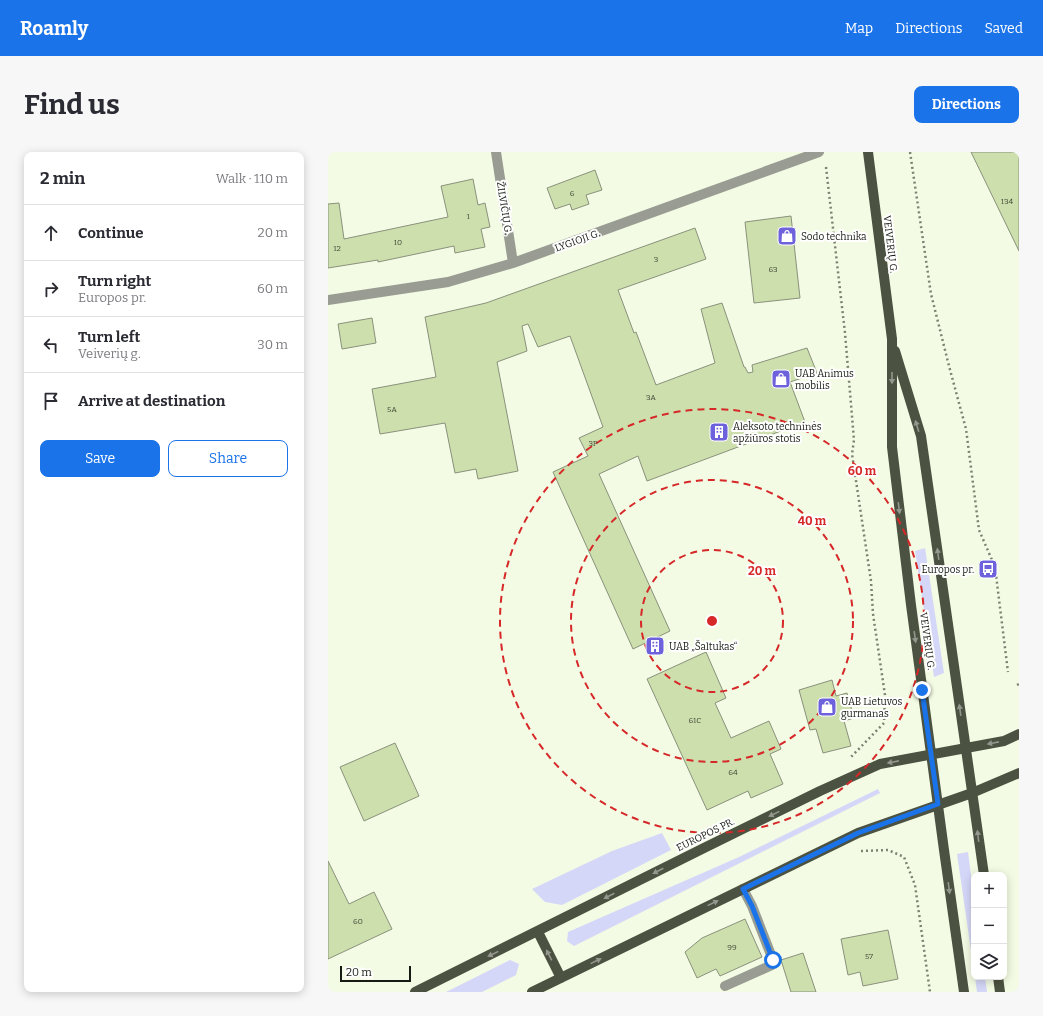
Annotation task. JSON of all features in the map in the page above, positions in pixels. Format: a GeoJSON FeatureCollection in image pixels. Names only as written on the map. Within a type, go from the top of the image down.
{"type":"FeatureCollection","features":[{"type":"Feature","properties":{"kind":"main road","name":"VEIVERIŲ G."},"geometry":{"type":"LineString","coordinates":[[868,152],[892,339],[892,447],[907,579],[964,992]]}},
{"type":"Feature","properties":{"kind":"main road","name":"VEIVERIŲ G."},"geometry":{"type":"LineString","coordinates":[[892,339],[921,436],[984,872]]}},
{"type":"Feature","properties":{"kind":"main road","name":"EUROPOS PR."},"geometry":{"type":"LineString","coordinates":[[415,992],[820,791],[880,764],[1004,741],[1019,734]]}},
{"type":"Feature","properties":{"kind":"main road"},"geometry":{"type":"LineString","coordinates":[[532,992],[858,833],[972,793],[1019,773]]}},
{"type":"Feature","properties":{"kind":"main road"},"geometry":{"type":"LineString","coordinates":[[538,932],[561,978]]}},
{"type":"Feature","properties":{"kind":"main road"},"geometry":{"type":"LineString","coordinates":[[998,980],[1000,992]]}},
{"type":"Feature","properties":{"kind":"street","name":"ŽILVIČIŲ G."},"geometry":{"type":"LineString","coordinates":[[496,152],[513,263]]}},
{"type":"Feature","properties":{"kind":"street","name":"LYGIOJI G."},"geometry":{"type":"LineString","coordinates":[[328,300],[448,282],[513,263],[822,156]]}},
{"type":"Feature","properties":{"kind":"street"},"geometry":{"type":"LineString","coordinates":[[725,986],[772,965],[773,960],[752,906],[743,889]]}},
{"type":"Feature","properties":{"kind":"path"},"geometry":{"type":"LineString","coordinates":[[910,152],[931,294],[966,429],[979,530],[995,567],[1008,672]]}},
{"type":"Feature","properties":{"kind":"path"},"geometry":{"type":"LineString","coordinates":[[822,156],[845,333],[854,440],[852,454],[872,581],[873,614],[885,695],[884,723],[849,759]]}},
{"type":"Feature","properties":{"kind":"path"},"geometry":{"type":"LineString","coordinates":[[860,852],[888,850],[904,857],[915,885],[930,992]]}},
{"type":"Feature","properties":{"kind":"shaded area"},"geometry":{"type":"Polygon","coordinates":[[[925,548],[944,673],[934,677],[915,551],[925,548]]]}},
{"type":"Feature","properties":{"kind":"shaded area"},"geometry":{"type":"Polygon","coordinates":[[[878,789],[880,793],[574,946],[567,941],[568,932],[739,857],[878,789]]]}},
{"type":"Feature","properties":{"kind":"shaded area"},"geometry":{"type":"Polygon","coordinates":[[[662,833],[671,850],[562,905],[545,902],[532,889],[612,851],[662,833]]]}},
{"type":"Feature","properties":{"kind":"shaded area"},"geometry":{"type":"Polygon","coordinates":[[[968,852],[971,875],[971,950],[957,854],[968,852]]]}},
{"type":"Feature","properties":{"kind":"shaded area"},"geometry":{"type":"Polygon","coordinates":[[[510,960],[519,964],[516,975],[482,992],[446,992],[510,960]]]}},
{"type":"Feature","properties":{"kind":"shaded area"},"geometry":{"type":"Polygon","coordinates":[[[975,980],[985,980],[987,992],[977,992],[975,980]]]}},
{"type":"Feature","properties":{"kind":"building"},"geometry":{"type":"Polygon","coordinates":[[[971,152],[1019,152],[1019,251],[971,152]]]}},
{"type":"Feature","properties":{"kind":"building"},"geometry":{"type":"Polygon","coordinates":[[[595,170],[602,190],[586,195],[589,204],[572,210],[570,204],[555,209],[547,188],[595,170]]]}},
{"type":"Feature","properties":{"kind":"building"},"geometry":{"type":"Polygon","coordinates":[[[473,179],[478,205],[485,203],[490,227],[481,229],[485,247],[455,253],[454,246],[378,262],[378,260],[328,268],[328,204],[339,203],[344,239],[448,217],[441,186],[473,179]]]}},
{"type":"Feature","properties":{"kind":"building"},"geometry":{"type":"Polygon","coordinates":[[[791,216],[800,298],[754,303],[745,222],[791,216]]]}},
{"type":"Feature","properties":{"kind":"building"},"geometry":{"type":"Polygon","coordinates":[[[695,228],[706,259],[618,290],[656,385],[715,363],[701,309],[722,303],[744,367],[748,373],[753,372],[752,365],[807,348],[817,373],[790,382],[805,422],[647,481],[638,456],[599,474],[670,631],[633,649],[553,472],[588,456],[579,438],[603,427],[570,336],[538,347],[528,324],[522,326],[527,351],[497,362],[518,471],[478,479],[476,469],[455,473],[445,423],[380,434],[372,389],[436,377],[425,317],[486,303],[695,228]]]}},
{"type":"Feature","properties":{"kind":"building"},"geometry":{"type":"Polygon","coordinates":[[[372,318],[376,343],[342,349],[338,324],[372,318]]]}},
{"type":"Feature","properties":{"kind":"building"},"geometry":{"type":"Polygon","coordinates":[[[706,652],[726,698],[715,703],[731,738],[769,721],[781,749],[770,754],[783,784],[751,798],[748,791],[707,810],[647,679],[706,652]]]}},
{"type":"Feature","properties":{"kind":"building","name":"UAB Lietuvos gurmanas"},"geometry":{"type":"Polygon","coordinates":[[[832,680],[836,696],[847,693],[854,718],[844,721],[851,746],[823,753],[816,729],[810,730],[799,690],[832,680]]]}},
{"type":"Feature","properties":{"kind":"building"},"geometry":{"type":"Polygon","coordinates":[[[395,743],[419,796],[364,821],[340,767],[395,743]]]}},
{"type":"Feature","properties":{"kind":"building"},"geometry":{"type":"Polygon","coordinates":[[[328,861],[349,904],[374,892],[392,929],[328,959],[328,861]]]}},
{"type":"Feature","properties":{"kind":"building"},"geometry":{"type":"Polygon","coordinates":[[[745,919],[762,957],[720,976],[716,969],[697,978],[685,952],[702,938],[745,919]]]}},
{"type":"Feature","properties":{"kind":"building"},"geometry":{"type":"Polygon","coordinates":[[[888,930],[898,979],[863,986],[860,972],[848,975],[841,939],[888,930]]]}},
{"type":"Feature","properties":{"kind":"building"},"geometry":{"type":"Polygon","coordinates":[[[803,953],[816,992],[791,992],[781,960],[803,953]]]}},
{"type":"Feature","properties":{"kind":"place","name":"Sodo technika"},"geometry":{"type":"Point","coordinates":[787,236]}},
{"type":"Feature","properties":{"kind":"place","name":"UAB Animus mobilis"},"geometry":{"type":"Point","coordinates":[781,379]}},
{"type":"Feature","properties":{"kind":"place","name":"Aleksoto techninės apžiūros stotis"},"geometry":{"type":"Point","coordinates":[719,432]}},
{"type":"Feature","properties":{"kind":"place","name":"Europos pr."},"geometry":{"type":"Point","coordinates":[988,569]}},
{"type":"Feature","properties":{"kind":"place","name":"UAB „Šaltukas“"},"geometry":{"type":"Point","coordinates":[655,646]}},
{"type":"Feature","properties":{"kind":"place","name":"UAB Lietuvos gurmanas"},"geometry":{"type":"Point","coordinates":[827,707]}},
{"type":"Feature","properties":{"kind":"route"},"geometry":{"type":"LineString","coordinates":[[773,960],[752,906],[743,889],[858,833],[938,804],[922,690]]}}]}
